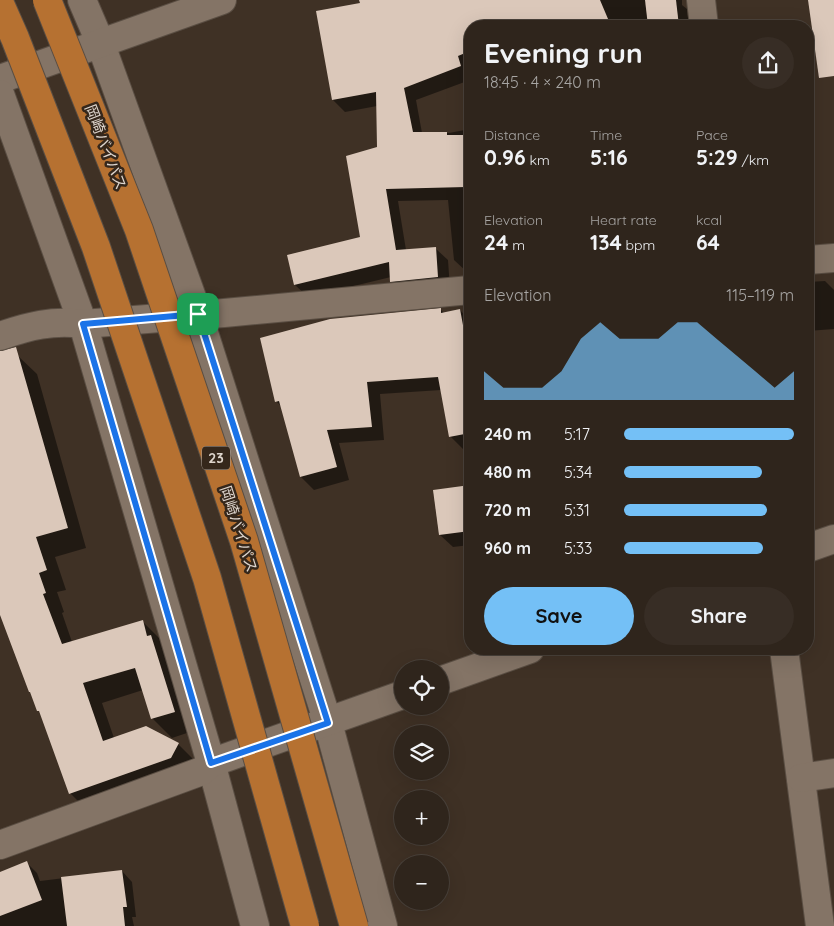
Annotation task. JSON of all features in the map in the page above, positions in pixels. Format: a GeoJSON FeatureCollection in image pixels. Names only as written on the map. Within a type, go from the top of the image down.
{"type":"FeatureCollection","features":[{"type":"Feature","properties":{"kind":"highway","name":"岡崎バイパス"},"geometry":{"type":"LineString","coordinates":[[47,0],[138,230],[244,541],[354,926]]}},
{"type":"Feature","properties":{"kind":"highway"},"geometry":{"type":"LineString","coordinates":[[0,4],[96,247],[194,540],[305,926]]}},
{"type":"Feature","properties":{"kind":"street"},"geometry":{"type":"LineString","coordinates":[[82,0],[100,42],[198,314],[328,723],[383,926]]}},
{"type":"Feature","properties":{"kind":"street"},"geometry":{"type":"LineString","coordinates":[[0,79],[222,0]]}},
{"type":"Feature","properties":{"kind":"street"},"geometry":{"type":"LineString","coordinates":[[702,0],[704,20]]}},
{"type":"Feature","properties":{"kind":"street"},"geometry":{"type":"LineString","coordinates":[[0,94],[83,324],[211,763],[256,926]]}},
{"type":"Feature","properties":{"kind":"street"},"geometry":{"type":"LineString","coordinates":[[814,260],[834,258]]}},
{"type":"Feature","properties":{"kind":"street"},"geometry":{"type":"LineString","coordinates":[[0,336],[39,324],[63,322],[83,324],[224,313],[464,291]]}},
{"type":"Feature","properties":{"kind":"street"},"geometry":{"type":"LineString","coordinates":[[814,546],[834,539]]}},
{"type":"Feature","properties":{"kind":"street"},"geometry":{"type":"LineString","coordinates":[[449,678],[513,655]]}},
{"type":"Feature","properties":{"kind":"street"},"geometry":{"type":"LineString","coordinates":[[785,655],[820,926]]}},
{"type":"Feature","properties":{"kind":"street"},"geometry":{"type":"LineString","coordinates":[[0,845],[202,771],[211,763],[394,698]]}},
{"type":"Feature","properties":{"kind":"street"},"geometry":{"type":"LineString","coordinates":[[801,778],[834,773]]}},
{"type":"Feature","properties":{"kind":"building"},"geometry":{"type":"Polygon","coordinates":[[[359,0],[600,0],[608,20],[464,20],[464,54],[458,56],[461,66],[404,88],[413,132],[447,132],[447,135],[464,135],[464,187],[386,189],[396,250],[436,247],[438,277],[390,282],[389,262],[294,285],[287,255],[360,237],[346,156],[377,147],[376,92],[332,100],[316,11],[360,3],[359,0]]]}},
{"type":"Feature","properties":{"kind":"building"},"geometry":{"type":"Polygon","coordinates":[[[645,0],[676,0],[678,20],[647,20],[645,0]]]}},
{"type":"Feature","properties":{"kind":"building"},"geometry":{"type":"Polygon","coordinates":[[[808,0],[834,0],[834,76],[819,78],[814,43],[814,20],[811,20],[808,0]]]}},
{"type":"Feature","properties":{"kind":"building"},"geometry":{"type":"Polygon","coordinates":[[[441,308],[441,313],[460,309],[464,331],[464,434],[449,437],[438,377],[367,382],[372,427],[327,430],[337,467],[300,477],[279,401],[275,402],[260,338],[330,319],[441,308]]]}},
{"type":"Feature","properties":{"kind":"building"},"geometry":{"type":"Polygon","coordinates":[[[16,347],[68,528],[36,537],[47,570],[39,573],[46,593],[43,594],[62,644],[143,620],[147,636],[151,635],[175,712],[151,719],[135,668],[83,683],[103,741],[146,726],[179,743],[171,758],[69,794],[39,711],[37,711],[29,692],[0,615],[0,351],[16,347]]]}},
{"type":"Feature","properties":{"kind":"building"},"geometry":{"type":"Polygon","coordinates":[[[464,486],[464,532],[439,535],[433,490],[464,486]]]}},
{"type":"Feature","properties":{"kind":"building"},"geometry":{"type":"Polygon","coordinates":[[[27,861],[42,900],[0,916],[0,872],[27,861]]]}},
{"type":"Feature","properties":{"kind":"building"},"geometry":{"type":"Polygon","coordinates":[[[122,870],[127,907],[123,907],[125,926],[67,926],[61,877],[122,870]]]}},
{"type":"Feature","properties":{"kind":"route"},"geometry":{"type":"LineString","coordinates":[[198,314],[328,723],[211,763],[83,324],[198,314]]}}]}
